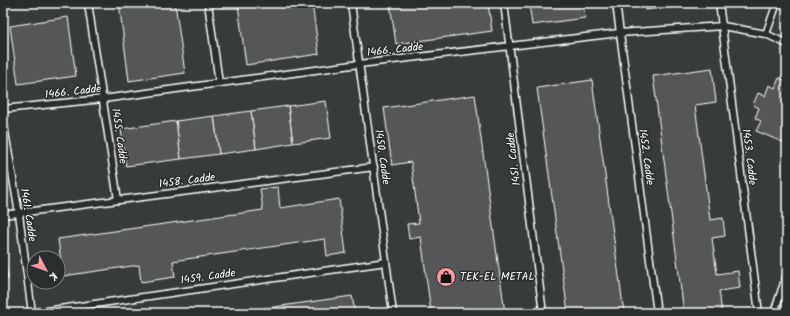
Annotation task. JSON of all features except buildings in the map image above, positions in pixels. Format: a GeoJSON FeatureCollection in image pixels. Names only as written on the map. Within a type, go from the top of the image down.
{"type":"FeatureCollection","features":[{"type":"Feature","properties":{"kind":"lane","name":"1455. Cadde"},"geometry":{"type":"LineString","coordinates":[[88,3],[118,200]]}},
{"type":"Feature","properties":{"kind":"lane"},"geometry":{"type":"LineString","coordinates":[[208,3],[219,83]]}},
{"type":"Feature","properties":{"kind":"lane","name":"1450. Cadde"},"geometry":{"type":"LineString","coordinates":[[351,3],[393,313]]}},
{"type":"Feature","properties":{"kind":"lane","name":"1451. Cadde"},"geometry":{"type":"LineString","coordinates":[[504,3],[543,313]]}},
{"type":"Feature","properties":{"kind":"lane","name":"1452. Cadde"},"geometry":{"type":"LineString","coordinates":[[616,3],[657,313]]}},
{"type":"Feature","properties":{"kind":"lane","name":"1453. Cadde"},"geometry":{"type":"LineString","coordinates":[[719,3],[759,313]]}},
{"type":"Feature","properties":{"kind":"lane"},"geometry":{"type":"LineString","coordinates":[[766,34],[777,3]]}},
{"type":"Feature","properties":{"kind":"lane","name":"1466. Cadde"},"geometry":{"type":"LineString","coordinates":[[3,109],[103,99],[359,64],[619,33],[723,26],[766,34],[787,44]]}},
{"type":"Feature","properties":{"kind":"lane","name":"1461. Cadde"},"geometry":{"type":"LineString","coordinates":[[3,120],[19,214],[32,313]]}},
{"type":"Feature","properties":{"kind":"lane","name":"1458. Cadde"},"geometry":{"type":"LineString","coordinates":[[3,215],[374,167]]}},
{"type":"Feature","properties":{"kind":"lane","name":"1459. Cadde"},"geometry":{"type":"LineString","coordinates":[[32,313],[386,262]]}},
{"type":"Feature","properties":{"kind":"lane"},"geometry":{"type":"LineString","coordinates":[[774,313],[787,274]]}},
{"type":"Feature","properties":{"kind":"shaded area"},"geometry":{"type":"Polygon","coordinates":[[[3,3],[787,3],[787,313],[3,313],[3,3]]]}},
{"type":"Feature","properties":{"kind":"place","name":"TEK-EL METAL"},"geometry":{"type":"Point","coordinates":[446,277]}}]}
